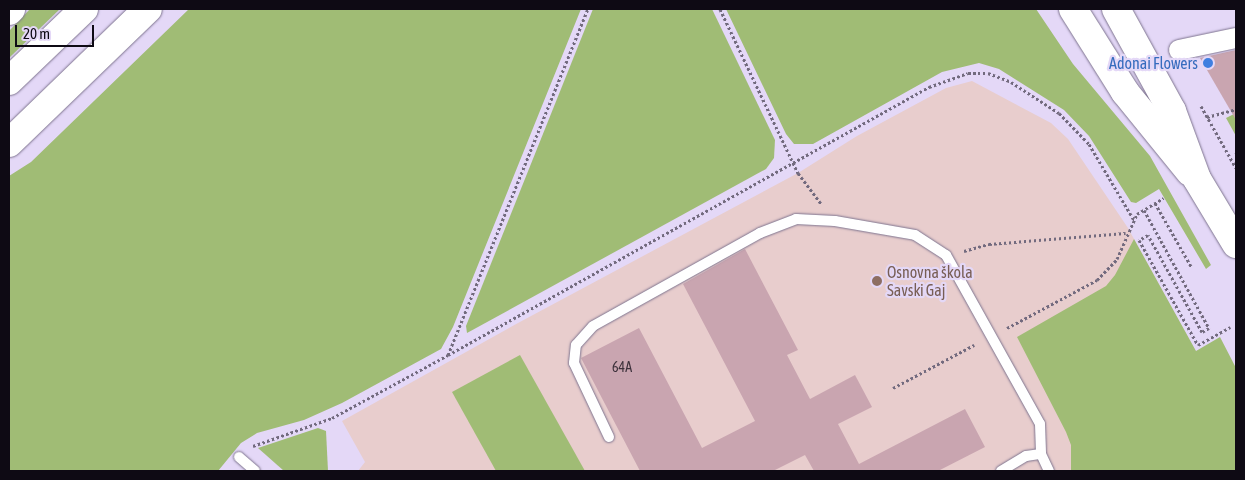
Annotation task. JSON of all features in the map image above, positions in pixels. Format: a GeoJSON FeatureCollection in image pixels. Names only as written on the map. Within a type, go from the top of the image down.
{"type":"FeatureCollection","features":[{"type":"Feature","properties":{"kind":"main road"},"geometry":{"type":"LineString","coordinates":[[9,81],[84,9]]}},
{"type":"Feature","properties":{"kind":"main road"},"geometry":{"type":"LineString","coordinates":[[9,143],[148,9]]}},
{"type":"Feature","properties":{"kind":"main road"},"geometry":{"type":"LineString","coordinates":[[1056,9],[1092,42]]}},
{"type":"Feature","properties":{"kind":"main road"},"geometry":{"type":"LineString","coordinates":[[1073,9],[1092,42],[1150,126],[1197,179]]}},
{"type":"Feature","properties":{"kind":"main road"},"geometry":{"type":"LineString","coordinates":[[1116,9],[1172,112],[1197,179],[1236,244]]}},
{"type":"Feature","properties":{"kind":"street"},"geometry":{"type":"LineString","coordinates":[[1179,50],[1236,38]]}},
{"type":"Feature","properties":{"kind":"lane"},"geometry":{"type":"LineString","coordinates":[[609,437],[574,363],[576,345],[593,326],[760,233],[796,219],[835,221],[915,235],[946,255],[1040,424],[1041,454],[1050,471]]}},
{"type":"Feature","properties":{"kind":"lane"},"geometry":{"type":"LineString","coordinates":[[1000,471],[1026,456],[1041,454]]}},
{"type":"Feature","properties":{"kind":"lane"},"geometry":{"type":"LineString","coordinates":[[239,457],[255,471]]}},
{"type":"Feature","properties":{"kind":"path"},"geometry":{"type":"LineString","coordinates":[[448,355],[588,9]]}},
{"type":"Feature","properties":{"kind":"path"},"geometry":{"type":"LineString","coordinates":[[720,9],[794,164],[835,221]]}},
{"type":"Feature","properties":{"kind":"path"},"geometry":{"type":"LineString","coordinates":[[239,457],[256,443],[332,418],[794,164],[928,87],[968,73],[988,73],[1012,82],[1060,113],[1089,144],[1134,220]]}},
{"type":"Feature","properties":{"kind":"path"},"geometry":{"type":"LineString","coordinates":[[1236,109],[1207,117],[1236,168]]}},
{"type":"Feature","properties":{"kind":"path"},"geometry":{"type":"LineString","coordinates":[[893,388],[1096,280],[1117,258],[1126,233],[1134,220],[1144,210],[1164,198]]}},
{"type":"Feature","properties":{"kind":"path"},"geometry":{"type":"LineString","coordinates":[[1155,203],[1191,266]]}},
{"type":"Feature","properties":{"kind":"path"},"geometry":{"type":"LineString","coordinates":[[1144,210],[1209,328],[1202,332],[1148,235],[1139,240],[1198,345],[1230,327]]}},
{"type":"Feature","properties":{"kind":"path"},"geometry":{"type":"LineString","coordinates":[[946,255],[989,244],[1126,233]]}},
{"type":"Feature","properties":{"kind":"shaded area","name":"Osnovna škola Savski Gaj"},"geometry":{"type":"Polygon","coordinates":[[[972,81],[1051,123],[1068,139],[1128,228],[1195,350],[1236,471],[358,471],[365,462],[342,421],[518,323],[798,173],[857,136],[946,88],[972,81]]]}},
{"type":"Feature","properties":{"kind":"green space"},"geometry":{"type":"Polygon","coordinates":[[[30,9],[60,9],[9,58],[9,31],[30,9]]]}},
{"type":"Feature","properties":{"kind":"green space"},"geometry":{"type":"Polygon","coordinates":[[[189,9],[581,9],[453,327],[441,349],[342,403],[304,420],[257,433],[241,443],[218,471],[9,471],[9,176],[31,162],[189,9]]]}},
{"type":"Feature","properties":{"kind":"green space"},"geometry":{"type":"Polygon","coordinates":[[[593,9],[712,9],[775,140],[774,158],[766,169],[467,333],[466,326],[593,9]]]}},
{"type":"Feature","properties":{"kind":"green space"},"geometry":{"type":"Polygon","coordinates":[[[726,9],[1036,9],[1073,64],[1150,156],[1211,265],[1206,269],[1159,189],[1136,203],[1131,202],[1089,136],[1064,110],[999,69],[979,63],[942,72],[813,144],[794,144],[786,134],[726,9]]]}},
{"type":"Feature","properties":{"kind":"green space"},"geometry":{"type":"Polygon","coordinates":[[[1236,113],[1236,136],[1226,118],[1236,113]]]}},
{"type":"Feature","properties":{"kind":"green space"},"geometry":{"type":"Polygon","coordinates":[[[1134,239],[1196,351],[1220,337],[1236,368],[1236,471],[1071,471],[1071,445],[1066,432],[1017,337],[1106,286],[1115,275],[1134,239]]]}},
{"type":"Feature","properties":{"kind":"green space"},"geometry":{"type":"Polygon","coordinates":[[[520,355],[585,471],[496,471],[452,392],[520,355]]]}},
{"type":"Feature","properties":{"kind":"green space"},"geometry":{"type":"Polygon","coordinates":[[[318,428],[326,431],[328,471],[284,471],[258,448],[318,428]]]}},
{"type":"Feature","properties":{"kind":"building"},"geometry":{"type":"Polygon","coordinates":[[[1236,50],[1236,120],[1200,58],[1236,50]]]}},
{"type":"Feature","properties":{"kind":"building"},"geometry":{"type":"Polygon","coordinates":[[[745,249],[798,350],[787,355],[810,399],[855,375],[872,407],[838,424],[859,464],[965,409],[985,447],[938,471],[814,471],[805,455],[773,471],[640,471],[581,358],[639,328],[702,448],[755,421],[683,284],[745,249]]]}},
{"type":"Feature","properties":{"kind":"place","name":"Adonai Flowers"},"geometry":{"type":"Point","coordinates":[1208,63]}},
{"type":"Feature","properties":{"kind":"place","name":"Osnovna škola Savski Gaj"},"geometry":{"type":"Point","coordinates":[877,281]}}]}
